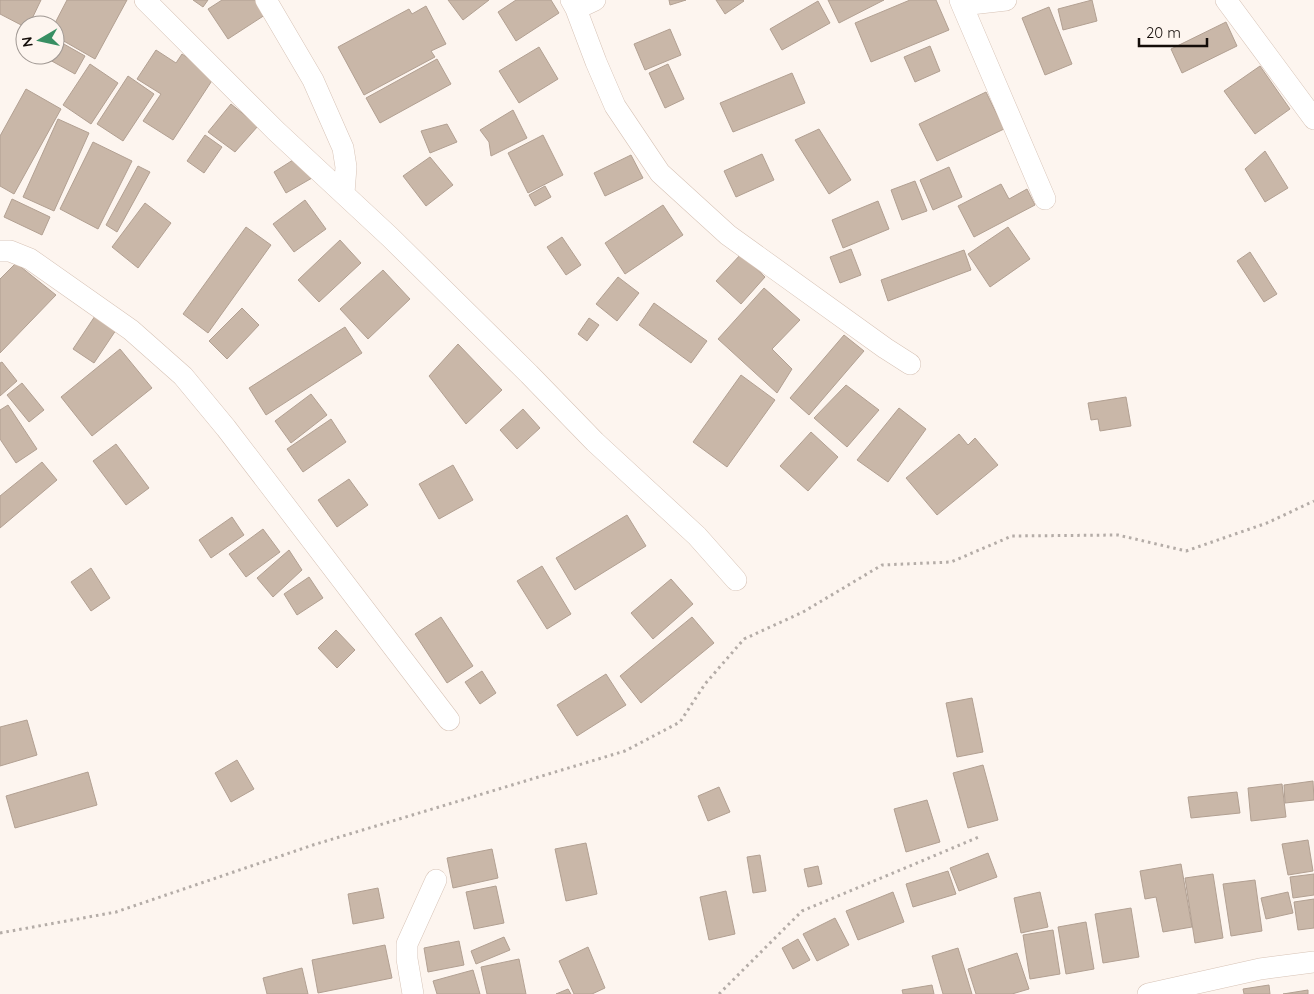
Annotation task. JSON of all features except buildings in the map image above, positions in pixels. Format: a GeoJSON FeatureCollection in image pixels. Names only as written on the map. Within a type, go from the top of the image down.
{"type":"FeatureCollection","features":[{"type":"Feature","properties":{"kind":"street"},"geometry":{"type":"LineString","coordinates":[[145,0],[276,131],[344,193],[529,374],[595,442],[697,536],[736,580]]}},
{"type":"Feature","properties":{"kind":"street"},"geometry":{"type":"LineString","coordinates":[[266,0],[313,80],[343,148],[346,167],[344,193]]}},
{"type":"Feature","properties":{"kind":"street"},"geometry":{"type":"LineString","coordinates":[[1006,0],[961,3],[1046,199]]}},
{"type":"Feature","properties":{"kind":"street"},"geometry":{"type":"LineString","coordinates":[[1226,0],[1314,119]]}},
{"type":"Feature","properties":{"kind":"street"},"geometry":{"type":"LineString","coordinates":[[581,3],[596,62],[615,106],[660,173],[728,234],[885,348],[910,364]]}},
{"type":"Feature","properties":{"kind":"street"},"geometry":{"type":"LineString","coordinates":[[0,252],[10,251],[30,259],[131,330],[183,376],[232,436],[449,720]]}},
{"type":"Feature","properties":{"kind":"street"},"geometry":{"type":"LineString","coordinates":[[413,994],[406,959],[408,944],[436,880]]}},
{"type":"Feature","properties":{"kind":"street"},"geometry":{"type":"LineString","coordinates":[[1148,994],[1260,969],[1314,962]]}},
{"type":"Feature","properties":{"kind":"path"},"geometry":{"type":"LineString","coordinates":[[0,933],[116,912],[313,845],[625,751],[680,722],[705,684],[744,639],[803,612],[882,565],[951,562],[1012,536],[1118,535],[1186,551],[1267,523],[1314,501]]}},
{"type":"Feature","properties":{"kind":"path"},"geometry":{"type":"LineString","coordinates":[[719,994],[802,911],[979,837]]}}]}
